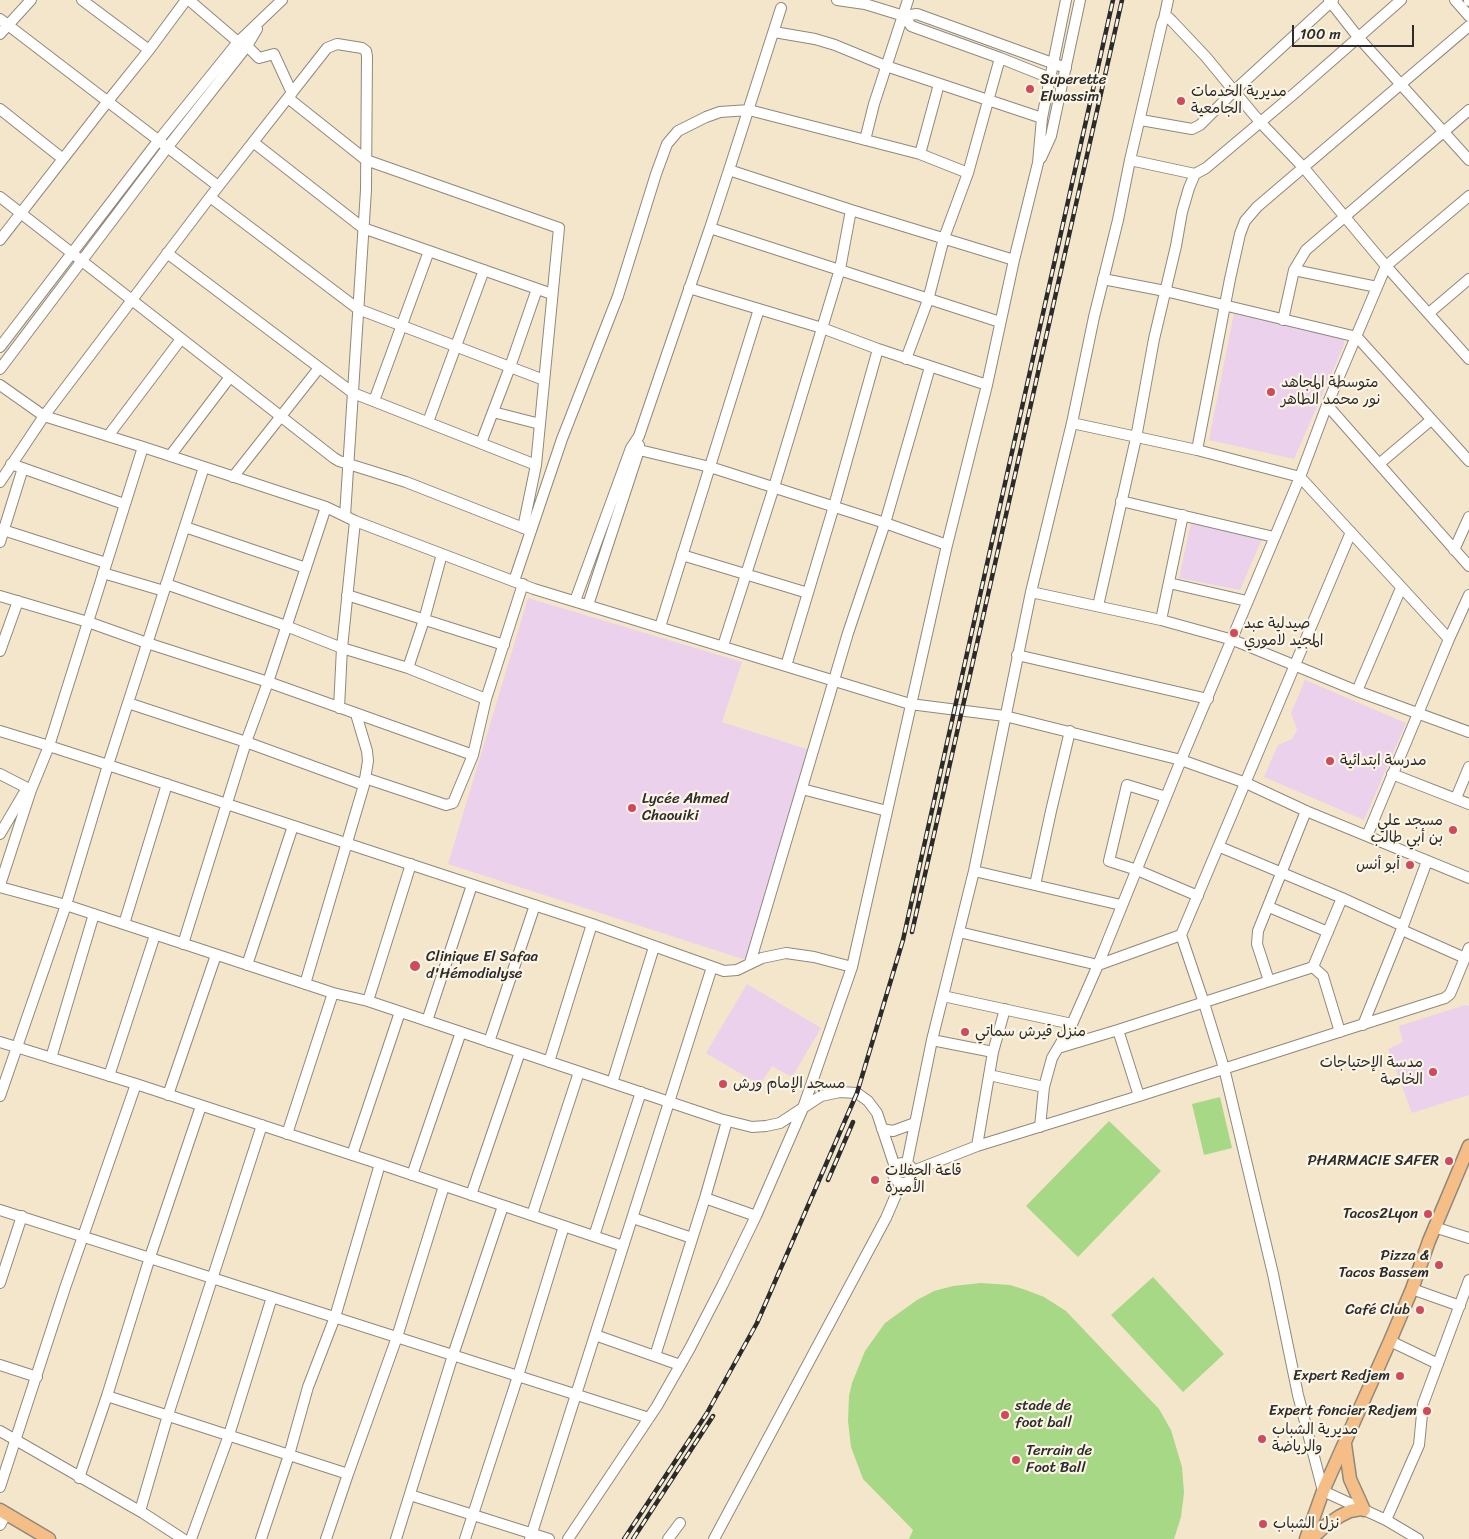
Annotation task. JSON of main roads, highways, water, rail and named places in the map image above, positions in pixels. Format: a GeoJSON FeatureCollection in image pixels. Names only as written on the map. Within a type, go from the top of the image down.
{"type":"FeatureCollection","features":[{"type":"Feature","properties":{"kind":"main road"},"geometry":{"type":"LineString","coordinates":[[1306,1539],[1323,1491],[1390,1341],[1412,1289],[1434,1227],[1469,1146]]}},
{"type":"Feature","properties":{"kind":"main road"},"geometry":{"type":"LineString","coordinates":[[1311,1539],[1340,1516],[1350,1511],[1362,1510],[1350,1478],[1345,1444]]}},
{"type":"Feature","properties":{"kind":"main road"},"geometry":{"type":"LineString","coordinates":[[2,1517],[49,1539]]}},
{"type":"Feature","properties":{"kind":"railway"},"geometry":{"type":"LineString","coordinates":[[624,1539],[707,1413],[757,1323],[857,1093],[903,940],[1113,0]]}},
{"type":"Feature","properties":{"kind":"railway"},"geometry":{"type":"LineString","coordinates":[[912,932],[1122,0]]}},
{"type":"Feature","properties":{"kind":"railway"},"geometry":{"type":"LineString","coordinates":[[828,1180],[853,1122]]}},
{"type":"Feature","properties":{"kind":"railway"},"geometry":{"type":"LineString","coordinates":[[633,1539],[713,1416]]}},
{"type":"Feature","properties":{"kind":"place","name":"Superette Elwassim"},"geometry":{"type":"Point","coordinates":[1030,89]}},
{"type":"Feature","properties":{"kind":"place","name":"مديرية الخدمات الجامعية"},"geometry":{"type":"Point","coordinates":[1181,101]}},
{"type":"Feature","properties":{"kind":"place","name":"متوسطة المجاهد نور محمد الطاهر"},"geometry":{"type":"Point","coordinates":[1271,392]}},
{"type":"Feature","properties":{"kind":"place","name":"صيدلية عبد المجيد لاموري"},"geometry":{"type":"Point","coordinates":[1234,633]}},
{"type":"Feature","properties":{"kind":"place","name":"مدرسة ابتدائية"},"geometry":{"type":"Point","coordinates":[1330,761]}},
{"type":"Feature","properties":{"kind":"place","name":"Lycée Ahmed Chaouiki"},"geometry":{"type":"Point","coordinates":[632,808]}},
{"type":"Feature","properties":{"kind":"place","name":"مسجد علي بن أبي طالب"},"geometry":{"type":"Point","coordinates":[1453,830]}},
{"type":"Feature","properties":{"kind":"place","name":"أبو أنس"},"geometry":{"type":"Point","coordinates":[1410,865]}},
{"type":"Feature","properties":{"kind":"place","name":"Clinique El Safaa d'Hémodialyse"},"geometry":{"type":"Point","coordinates":[415,966]}},
{"type":"Feature","properties":{"kind":"place","name":"منزل قيرش سماتي"},"geometry":{"type":"Point","coordinates":[965,1032]}},
{"type":"Feature","properties":{"kind":"place","name":"مدسة الإحتياجات الخاصة"},"geometry":{"type":"Point","coordinates":[1433,1072]}},
{"type":"Feature","properties":{"kind":"place","name":"مسجد الإمام ورش"},"geometry":{"type":"Point","coordinates":[723,1084]}},
{"type":"Feature","properties":{"kind":"place","name":"PHARMACIE SAFER"},"geometry":{"type":"Point","coordinates":[1449,1161]}},
{"type":"Feature","properties":{"kind":"place","name":"قاعة الحفلات الأميرة"},"geometry":{"type":"Point","coordinates":[875,1180]}},
{"type":"Feature","properties":{"kind":"place","name":"Tacos2Lyon"},"geometry":{"type":"Point","coordinates":[1428,1214]}},
{"type":"Feature","properties":{"kind":"place","name":"Pizza & Tacos Bassem"},"geometry":{"type":"Point","coordinates":[1439,1265]}},
{"type":"Feature","properties":{"kind":"place","name":"Café Club"},"geometry":{"type":"Point","coordinates":[1420,1310]}},
{"type":"Feature","properties":{"kind":"place","name":"Expert Redjem"},"geometry":{"type":"Point","coordinates":[1400,1376]}},
{"type":"Feature","properties":{"kind":"place","name":"Expert foncier Redjem"},"geometry":{"type":"Point","coordinates":[1427,1411]}},
{"type":"Feature","properties":{"kind":"place","name":"stade de foot ball"},"geometry":{"type":"Point","coordinates":[1005,1415]}},
{"type":"Feature","properties":{"kind":"place","name":"مديرية الشباب والرياضة"},"geometry":{"type":"Point","coordinates":[1262,1439]}},
{"type":"Feature","properties":{"kind":"place","name":"Terrain de Foot Ball"},"geometry":{"type":"Point","coordinates":[1016,1460]}},
{"type":"Feature","properties":{"kind":"place","name":"نزل الشباب"},"geometry":{"type":"Point","coordinates":[1263,1524]}}]}
